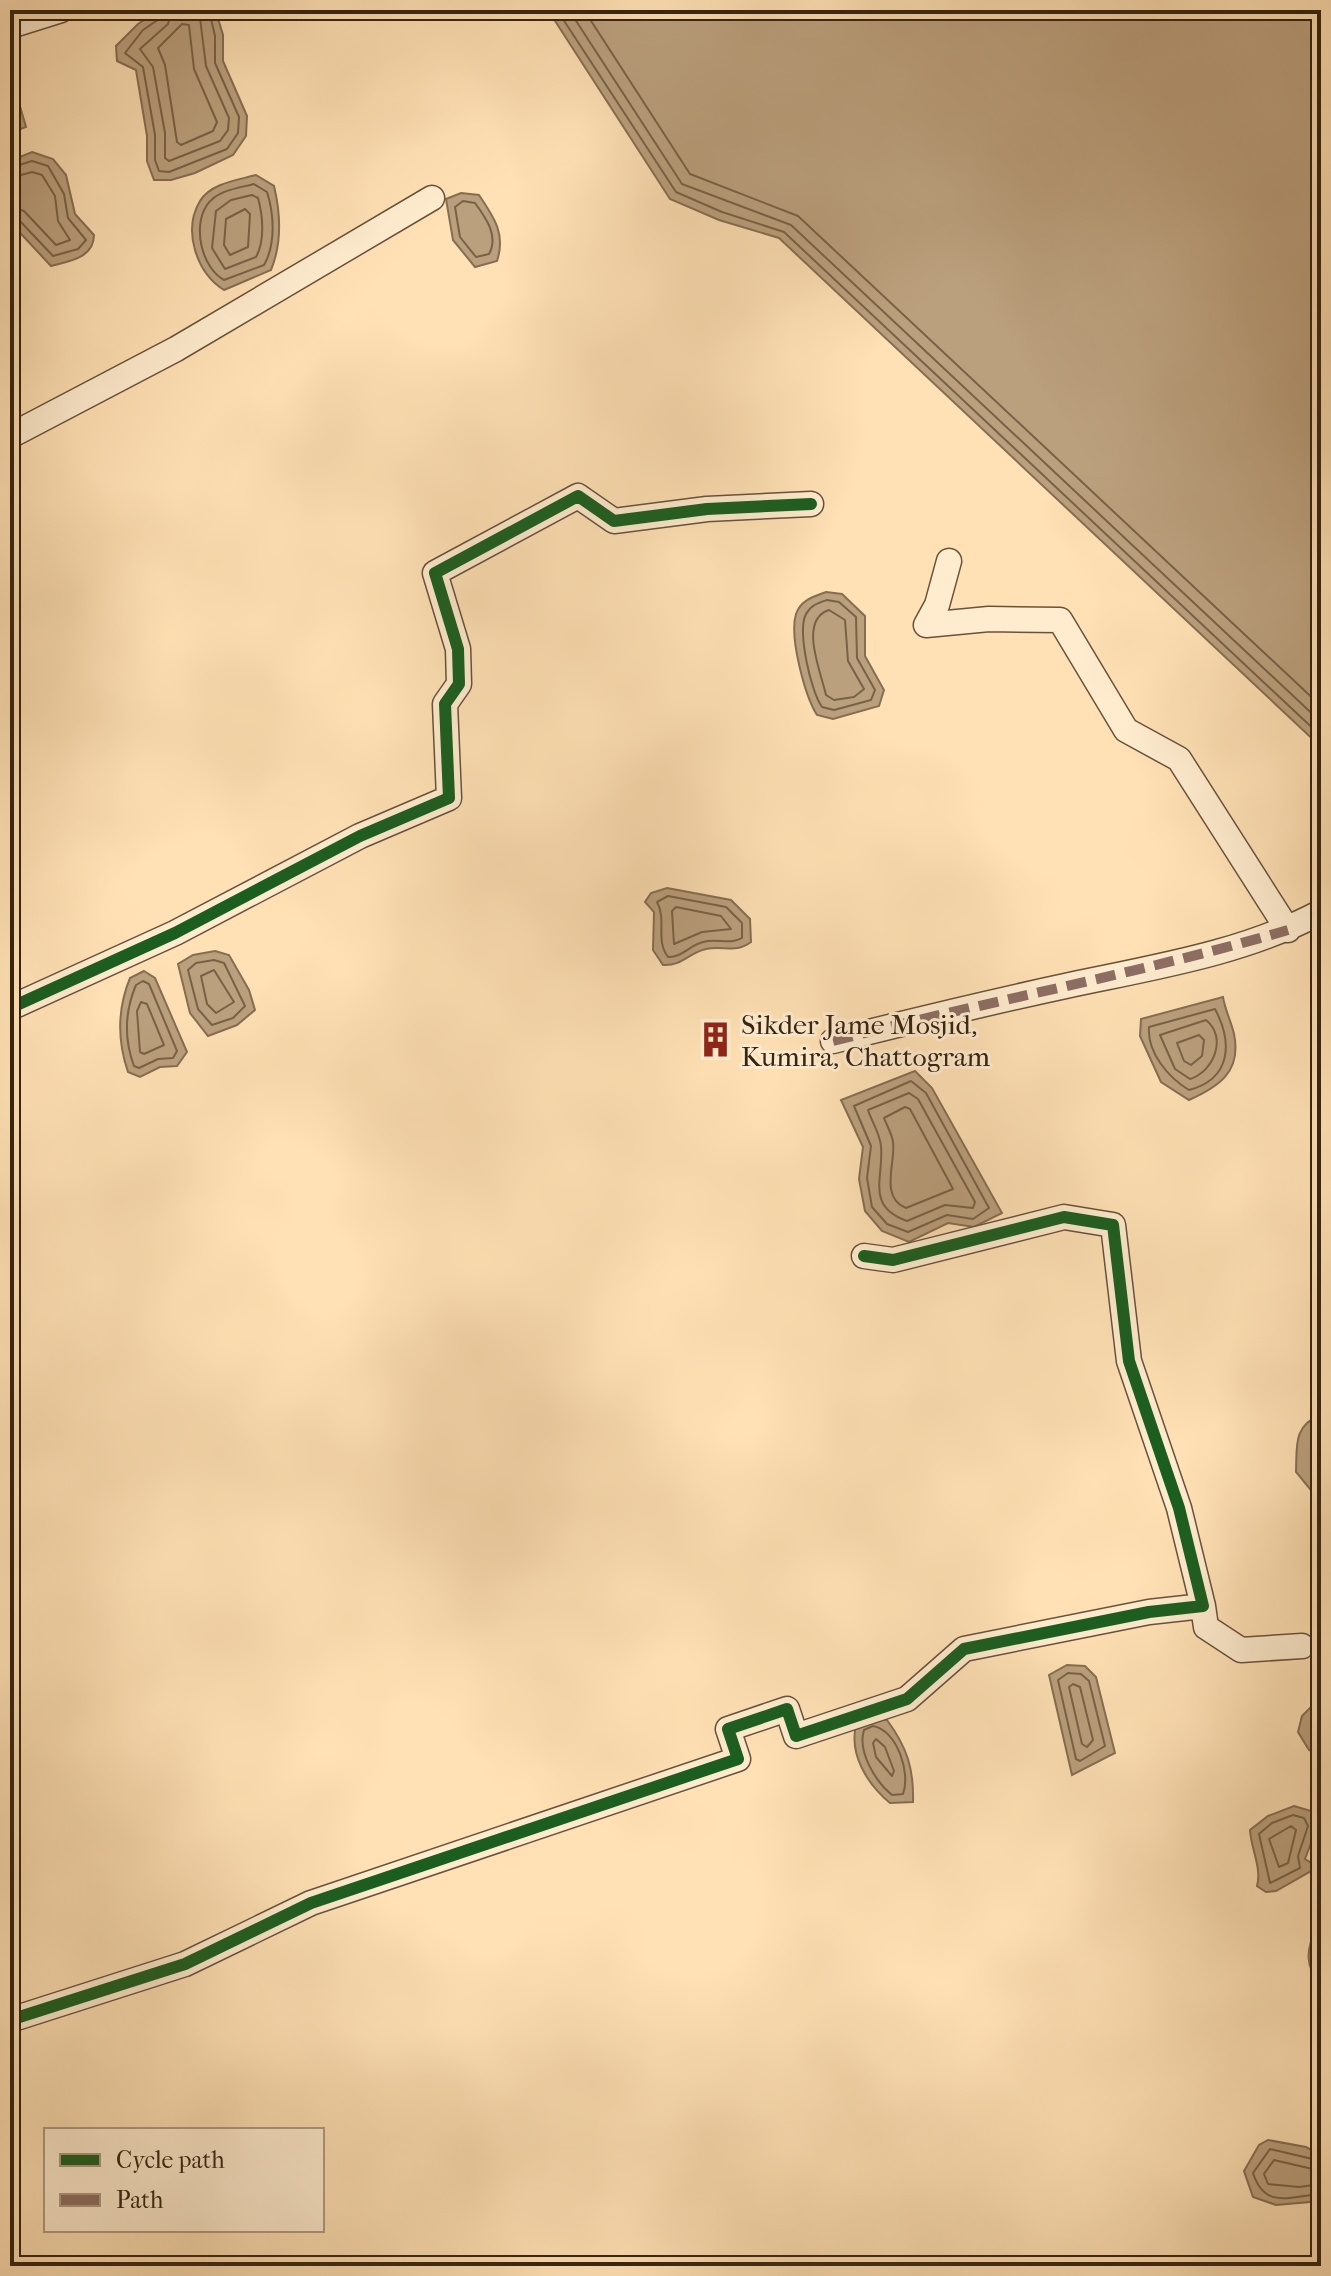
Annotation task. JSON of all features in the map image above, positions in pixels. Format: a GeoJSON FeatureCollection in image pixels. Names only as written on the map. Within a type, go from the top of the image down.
{"type":"FeatureCollection","features":[{"type":"Feature","properties":{"kind":"street"},"geometry":{"type":"LineString","coordinates":[[10,26],[61,10]]}},
{"type":"Feature","properties":{"kind":"street"},"geometry":{"type":"LineString","coordinates":[[10,436],[176,349],[432,198]]}},
{"type":"Feature","properties":{"kind":"street"},"geometry":{"type":"LineString","coordinates":[[10,1008],[175,933],[360,836],[449,798],[445,704],[459,684],[458,649],[435,573],[578,496],[614,521],[707,509],[811,504]]}},
{"type":"Feature","properties":{"kind":"street"},"geometry":{"type":"LineString","coordinates":[[949,561],[937,605],[926,625],[989,619],[1060,620],[1126,730],[1179,759],[1288,930]]}},
{"type":"Feature","properties":{"kind":"street"},"geometry":{"type":"LineString","coordinates":[[833,1041],[968,1006],[1183,961],[1288,930],[1321,912]]}},
{"type":"Feature","properties":{"kind":"street"},"geometry":{"type":"LineString","coordinates":[[864,1256],[893,1260],[1064,1217],[1113,1225],[1129,1361],[1179,1508],[1206,1627],[1241,1650],[1302,1646]]}},
{"type":"Feature","properties":{"kind":"street"},"geometry":{"type":"LineString","coordinates":[[10,2020],[185,1964],[311,1903],[738,1759],[728,1729],[787,1709],[796,1736],[907,1699],[964,1649],[1149,1612],[1203,1606]]}},
{"type":"Feature","properties":{"kind":"water"},"geometry":{"type":"Polygon","coordinates":[[[159,10],[216,12],[223,35],[223,61],[247,116],[246,136],[233,155],[195,173],[171,180],[154,180],[147,161],[147,136],[136,70],[117,61],[116,46],[138,24],[159,10]]]}},
{"type":"Feature","properties":{"kind":"water"},"geometry":{"type":"Polygon","coordinates":[[[548,10],[1321,10],[1321,747],[779,238],[719,220],[670,199],[548,10]]]}},
{"type":"Feature","properties":{"kind":"water"},"geometry":{"type":"Polygon","coordinates":[[[10,72],[26,127],[10,133],[10,72]]]}},
{"type":"Feature","properties":{"kind":"water"},"geometry":{"type":"Polygon","coordinates":[[[32,152],[53,159],[66,175],[75,214],[94,235],[93,243],[85,254],[51,266],[10,222],[10,161],[32,152]]]}},
{"type":"Feature","properties":{"kind":"water"},"geometry":{"type":"Polygon","coordinates":[[[256,175],[274,186],[279,229],[275,260],[271,270],[224,290],[206,273],[195,250],[192,225],[195,213],[200,201],[211,190],[256,175]]]}},
{"type":"Feature","properties":{"kind":"water"},"geometry":{"type":"Polygon","coordinates":[[[461,193],[479,195],[494,218],[500,242],[497,261],[475,267],[453,240],[446,199],[461,193]]]}},
{"type":"Feature","properties":{"kind":"water"},"geometry":{"type":"Polygon","coordinates":[[[826,592],[842,594],[865,616],[865,656],[884,690],[879,706],[833,719],[817,715],[812,706],[799,666],[794,624],[801,605],[826,592]]]}},
{"type":"Feature","properties":{"kind":"water"},"geometry":{"type":"Polygon","coordinates":[[[667,888],[731,900],[750,919],[751,942],[734,948],[706,949],[676,963],[663,965],[653,950],[654,912],[645,902],[651,893],[667,888]]]}},
{"type":"Feature","properties":{"kind":"water"},"geometry":{"type":"Polygon","coordinates":[[[215,951],[229,955],[249,990],[255,1010],[237,1025],[208,1036],[190,1013],[178,964],[193,955],[215,951]]]}},
{"type":"Feature","properties":{"kind":"water"},"geometry":{"type":"Polygon","coordinates":[[[144,971],[155,978],[187,1052],[177,1066],[160,1067],[140,1077],[128,1072],[120,1025],[130,978],[144,971]]]}},
{"type":"Feature","properties":{"kind":"water"},"geometry":{"type":"Polygon","coordinates":[[[1223,997],[1234,1034],[1234,1059],[1231,1068],[1218,1083],[1189,1100],[1161,1082],[1140,1036],[1141,1019],[1223,997]]]}},
{"type":"Feature","properties":{"kind":"water"},"geometry":{"type":"Polygon","coordinates":[[[915,1071],[932,1088],[1002,1213],[974,1227],[948,1223],[909,1242],[882,1231],[865,1211],[859,1179],[863,1147],[841,1100],[915,1071]]]}},
{"type":"Feature","properties":{"kind":"water"},"geometry":{"type":"Polygon","coordinates":[[[1321,1414],[1321,1484],[1310,1489],[1296,1472],[1298,1437],[1305,1425],[1321,1414]]]}},
{"type":"Feature","properties":{"kind":"water"},"geometry":{"type":"Polygon","coordinates":[[[1067,1665],[1085,1666],[1096,1677],[1115,1753],[1072,1775],[1049,1675],[1067,1665]]]}},
{"type":"Feature","properties":{"kind":"water"},"geometry":{"type":"Polygon","coordinates":[[[1321,1697],[1321,1757],[1309,1750],[1298,1732],[1302,1716],[1321,1697]]]}},
{"type":"Feature","properties":{"kind":"water"},"geometry":{"type":"Polygon","coordinates":[[[870,1717],[887,1720],[900,1740],[908,1759],[913,1802],[890,1803],[867,1778],[855,1747],[855,1736],[856,1725],[870,1717]]]}},
{"type":"Feature","properties":{"kind":"water"},"geometry":{"type":"Polygon","coordinates":[[[1294,1806],[1311,1811],[1317,1827],[1305,1859],[1313,1864],[1311,1871],[1276,1891],[1266,1892],[1257,1886],[1258,1872],[1250,1830],[1268,1816],[1294,1806]]]}},
{"type":"Feature","properties":{"kind":"water"},"geometry":{"type":"Polygon","coordinates":[[[1318,1927],[1321,1927],[1321,1988],[1312,1973],[1309,1958],[1310,1943],[1318,1927]]]}},
{"type":"Feature","properties":{"kind":"water"},"geometry":{"type":"Polygon","coordinates":[[[1268,2140],[1306,2147],[1321,2155],[1321,2201],[1276,2205],[1253,2197],[1244,2171],[1259,2145],[1268,2140]]]}},
{"type":"Feature","properties":{"kind":"marked path"},"geometry":{"type":"LineString","coordinates":[[833,1041],[1288,930]]}},
{"type":"Feature","properties":{"kind":"cycle path"},"geometry":{"type":"LineString","coordinates":[[10,1008],[175,933],[360,836],[449,798],[445,704],[459,684],[458,649],[435,573],[578,496],[614,521],[707,509],[811,504]]}},
{"type":"Feature","properties":{"kind":"cycle path"},"geometry":{"type":"LineString","coordinates":[[10,2020],[185,1964],[311,1903],[738,1759],[728,1729],[787,1709],[796,1736],[907,1699],[964,1649],[1149,1612],[1203,1606],[1179,1508],[1129,1361],[1113,1225],[1064,1217],[893,1260],[864,1256]]}},
{"type":"Feature","properties":{"kind":"place","name":"Sikder Jame Mosjid, Kumira, Chattogram"},"geometry":{"type":"Point","coordinates":[715,1040]}}]}
